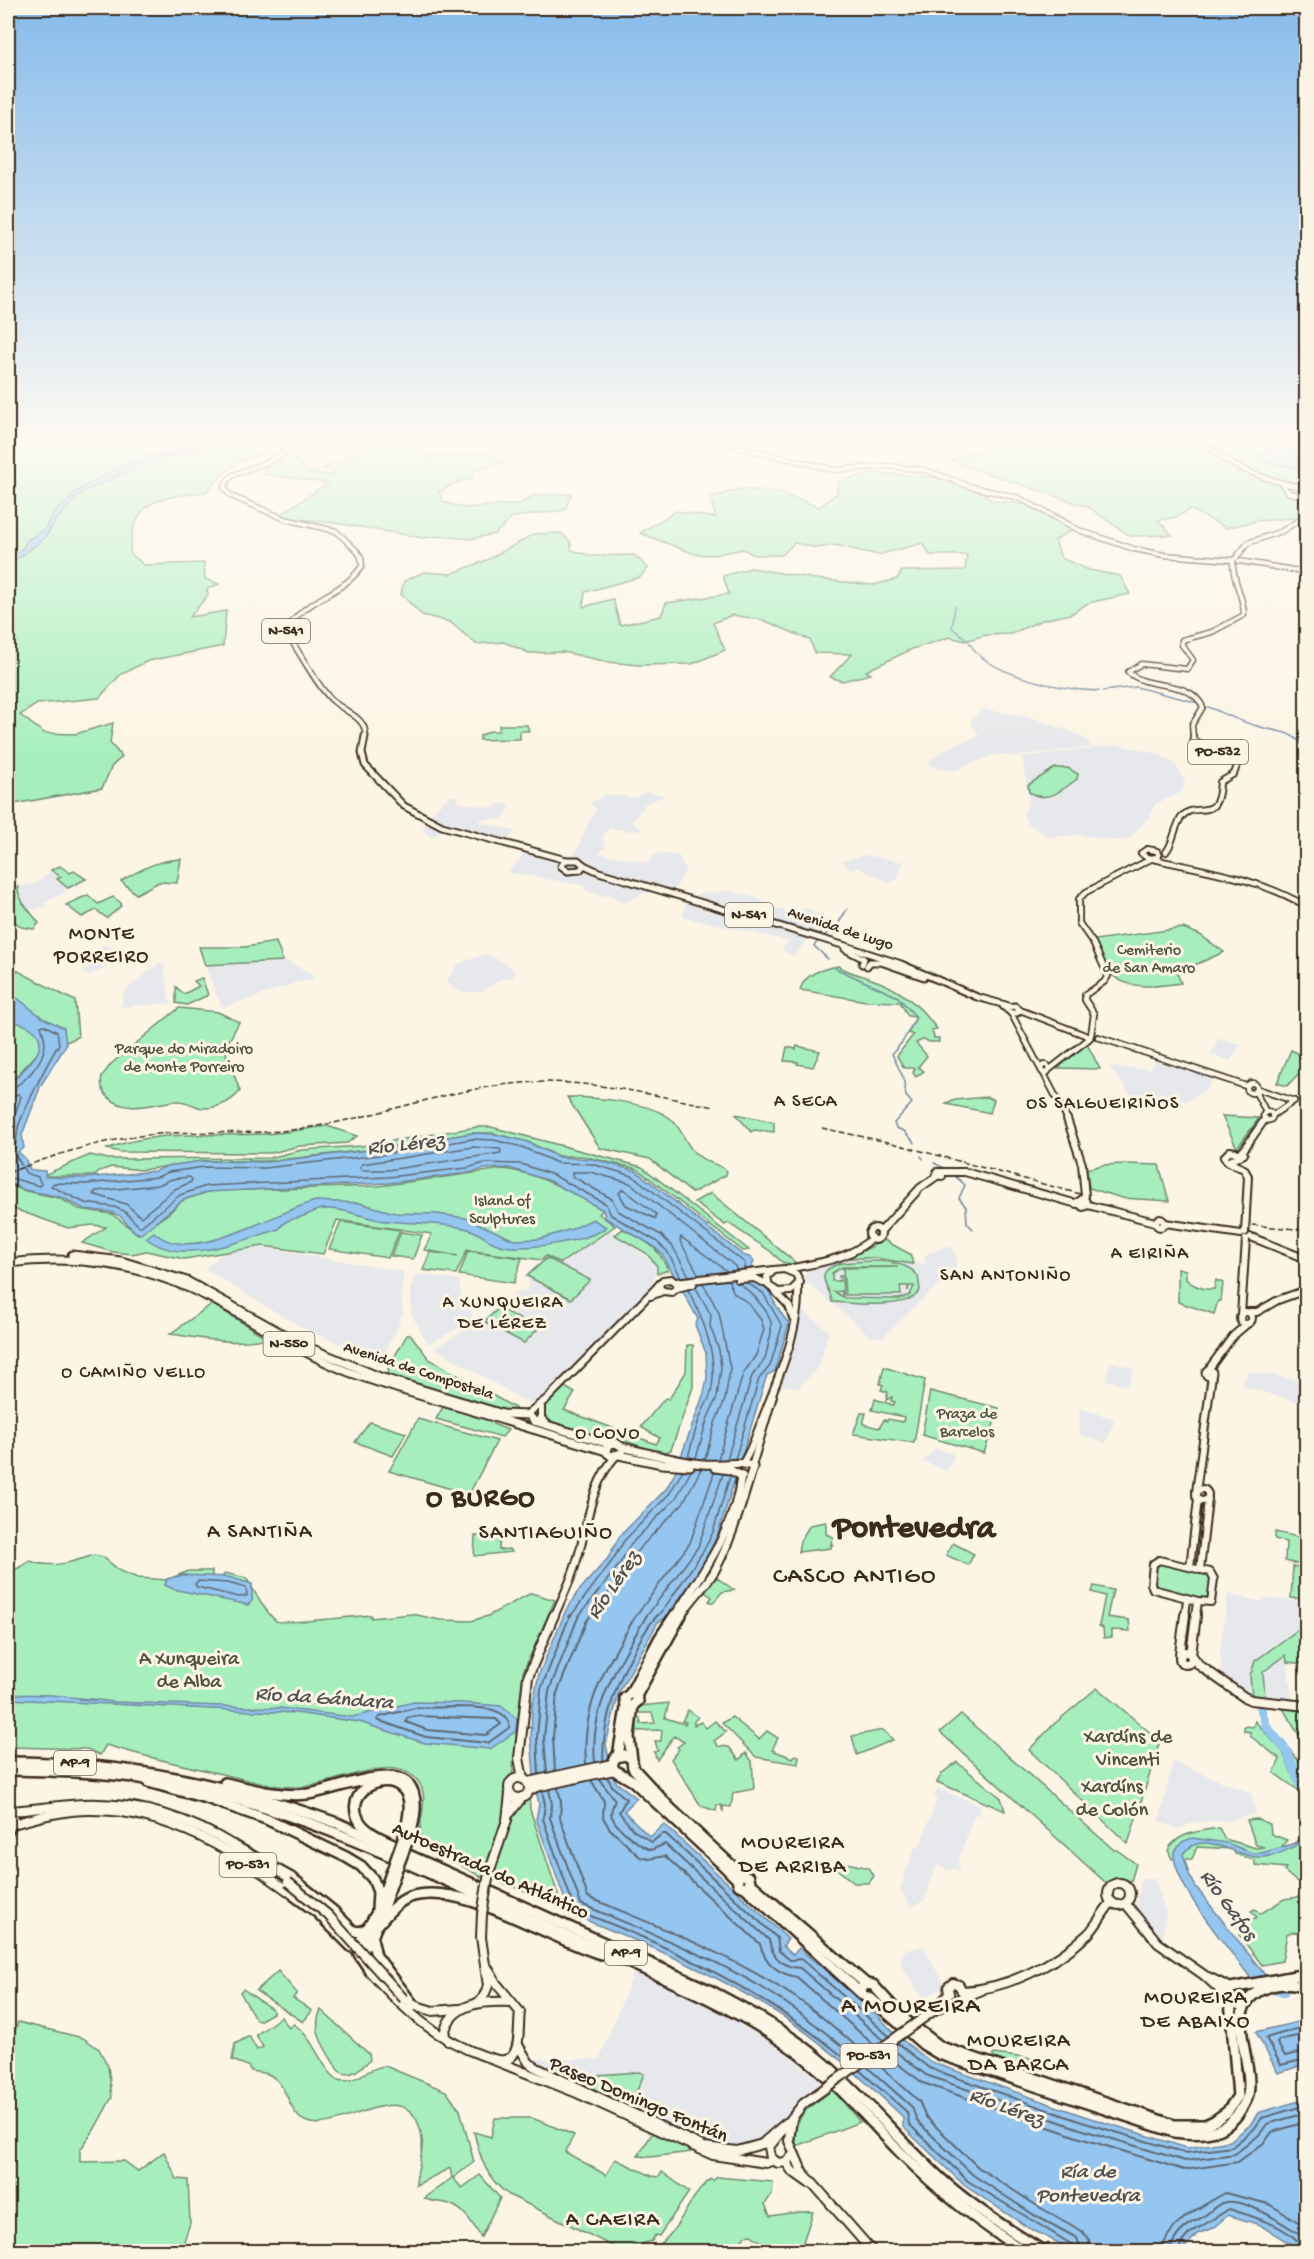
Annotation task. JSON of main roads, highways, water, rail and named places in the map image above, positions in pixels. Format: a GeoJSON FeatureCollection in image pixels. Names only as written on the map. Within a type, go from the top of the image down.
{"type":"FeatureCollection","features":[{"type":"Feature","properties":{"kind":"highway","name":"N-541"},"geometry":{"type":"LineString","coordinates":[[352,546],[362,561],[360,570],[352,578],[292,619],[286,632],[289,638],[331,700],[361,721],[366,730],[362,753],[365,765],[404,806],[442,826],[531,852],[566,860],[578,860],[582,868],[568,871],[561,865],[531,852]]}},
{"type":"Feature","properties":{"kind":"highway"},"geometry":{"type":"LineString","coordinates":[[561,865],[566,860]]}},
{"type":"Feature","properties":{"kind":"highway","name":"Avenida de Lugo"},"geometry":{"type":"LineString","coordinates":[[582,868],[897,962],[1015,1012]]}},
{"type":"Feature","properties":{"kind":"highway"},"geometry":{"type":"LineString","coordinates":[[825,939],[864,959],[864,965],[879,961],[915,976],[931,978]]}},
{"type":"Feature","properties":{"kind":"highway","name":"Avenida de Compostela"},"geometry":{"type":"LineString","coordinates":[[8,1262],[42,1256],[76,1255],[121,1261],[162,1272],[200,1287],[303,1345],[354,1368],[503,1414],[528,1417],[607,1449]]}},
{"type":"Feature","properties":{"kind":"highway","name":"Avenida de Compostela"},"geometry":{"type":"LineString","coordinates":[[8,1262],[66,1258],[118,1266],[167,1279],[213,1300],[323,1362],[378,1383],[516,1425]]}},
{"type":"Feature","properties":{"kind":"highway"},"geometry":{"type":"LineString","coordinates":[[516,1425],[515,1421],[528,1417],[530,1427],[525,1428]]}},
{"type":"Feature","properties":{"kind":"highway","name":"N-550"},"geometry":{"type":"LineString","coordinates":[[516,1425],[662,1464],[679,1462]]}},
{"type":"Feature","properties":{"kind":"highway","name":"N-550"},"geometry":{"type":"LineString","coordinates":[[607,1449],[616,1443],[619,1452]]}},
{"type":"Feature","properties":{"kind":"highway","name":"N-550"},"geometry":{"type":"LineString","coordinates":[[619,1452],[740,1469]]}},
{"type":"Feature","properties":{"kind":"highway"},"geometry":{"type":"LineString","coordinates":[[740,1469],[752,1470]]}},
{"type":"Feature","properties":{"kind":"highway"},"geometry":{"type":"LineString","coordinates":[[740,1469],[752,1470]]}},
{"type":"Feature","properties":{"kind":"highway"},"geometry":{"type":"LineString","coordinates":[[633,1695],[659,1639],[703,1574],[717,1548],[740,1485],[740,1469]]}},
{"type":"Feature","properties":{"kind":"highway"},"geometry":{"type":"LineString","coordinates":[[633,1695],[689,1601],[713,1573],[733,1528],[752,1470]]}},
{"type":"Feature","properties":{"kind":"highway"},"geometry":{"type":"LineString","coordinates":[[630,1704],[638,1701],[633,1695]]}},
{"type":"Feature","properties":{"kind":"highway"},"geometry":{"type":"LineString","coordinates":[[630,1704],[618,1756],[613,1767],[625,1774],[739,1877]]}},
{"type":"Feature","properties":{"kind":"highway"},"geometry":{"type":"LineString","coordinates":[[630,1704],[629,1737],[633,1768],[739,1877],[739,1885],[748,1885],[864,1988],[864,1996],[873,1995],[941,2047],[1174,2126],[1205,2125],[1227,2112],[1238,2096],[1231,2033],[1233,1993]]}},
{"type":"Feature","properties":{"kind":"highway"},"geometry":{"type":"LineString","coordinates":[[618,1756],[625,1755],[631,1758]]}},
{"type":"Feature","properties":{"kind":"highway","name":"Autoestrada do Atlántico"},"geometry":{"type":"LineString","coordinates":[[8,1762],[95,1763],[142,1769],[223,1786],[296,1808],[338,1823],[707,1989],[770,2023],[832,2070],[960,2196],[993,2220],[1045,2252]]}},
{"type":"Feature","properties":{"kind":"highway"},"geometry":{"type":"LineString","coordinates":[[625,1774],[633,1768]]}},
{"type":"Feature","properties":{"kind":"highway","name":"Autoestrada do Atlántico"},"geometry":{"type":"LineString","coordinates":[[8,1770],[64,1769],[112,1773],[183,1785],[229,1796],[327,1830],[613,1956],[744,2017],[793,2049],[826,2076],[934,2186],[980,2222],[1026,2252]]}},
{"type":"Feature","properties":{"kind":"highway"},"geometry":{"type":"LineString","coordinates":[[142,1769],[160,1769],[269,1792],[294,1794],[319,1792],[390,1775],[406,1782],[416,1801],[416,1811],[409,1832],[373,1927],[361,1932],[354,1931],[293,1879],[234,1846]]}},
{"type":"Feature","properties":{"kind":"highway"},"geometry":{"type":"LineString","coordinates":[[112,1773],[206,1798],[266,1819],[361,1866],[373,1879],[378,1892],[372,1938],[375,1956],[414,2006]]}},
{"type":"Feature","properties":{"kind":"highway"},"geometry":{"type":"LineString","coordinates":[[409,1832],[410,1800],[408,1793],[401,1786],[390,1781],[379,1781],[368,1785],[358,1795],[354,1808],[356,1816],[368,1830],[443,1867],[454,1876]]}},
{"type":"Feature","properties":{"kind":"highway"},"geometry":{"type":"LineString","coordinates":[[377,1910],[393,1874]]}},
{"type":"Feature","properties":{"kind":"highway"},"geometry":{"type":"LineString","coordinates":[[371,1972],[361,1958],[359,1948],[361,1940],[373,1927],[409,1898],[432,1893],[490,1908],[594,1953],[613,1956]]}},
{"type":"Feature","properties":{"kind":"highway"},"geometry":{"type":"LineString","coordinates":[[295,1896],[317,1912],[349,1946],[359,1948],[367,1945],[372,1938]]}},
{"type":"Feature","properties":{"kind":"highway"},"geometry":{"type":"LineString","coordinates":[[1233,1993],[1306,1974]]}},
{"type":"Feature","properties":{"kind":"highway"},"geometry":{"type":"LineString","coordinates":[[1274,1982],[1306,1988]]}},
{"type":"Feature","properties":{"kind":"highway"},"geometry":{"type":"LineString","coordinates":[[1233,1993],[1237,2006],[1246,2002],[1262,1986]]}},
{"type":"Feature","properties":{"kind":"highway"},"geometry":{"type":"LineString","coordinates":[[1233,1993],[1246,2002]]}},
{"type":"Feature","properties":{"kind":"highway"},"geometry":{"type":"LineString","coordinates":[[873,1995],[924,2045],[939,2054],[1174,2132],[1189,2134],[1213,2132],[1233,2123],[1248,2098],[1249,2085],[1240,2020],[1246,2002]]}},
{"type":"Feature","properties":{"kind":"main road"},"geometry":{"type":"LineString","coordinates":[[1126,546],[1164,555],[1236,562]]}},
{"type":"Feature","properties":{"kind":"main road"},"geometry":{"type":"LineString","coordinates":[[1236,562],[1246,546]]}},
{"type":"Feature","properties":{"kind":"main road"},"geometry":{"type":"LineString","coordinates":[[1216,559],[1306,572]]}},
{"type":"Feature","properties":{"kind":"main road","name":"PO-532"},"geometry":{"type":"LineString","coordinates":[[1158,854],[1166,852],[1181,817],[1187,813],[1212,807],[1220,796],[1220,782],[1234,774],[1237,766],[1230,757],[1193,740],[1192,725],[1202,709],[1201,700],[1175,687],[1134,678],[1128,672],[1134,667],[1151,664],[1180,670],[1188,669],[1193,660],[1183,647],[1182,640],[1212,632],[1242,617],[1245,609],[1232,575],[1236,562]]}},
{"type":"Feature","properties":{"kind":"main road"},"geometry":{"type":"LineString","coordinates":[[1142,854],[1145,850],[1158,854],[1165,862]]}},
{"type":"Feature","properties":{"kind":"main road"},"geometry":{"type":"LineString","coordinates":[[1142,854],[1165,862],[1251,879],[1277,889],[1306,906]]}},
{"type":"Feature","properties":{"kind":"main road"},"geometry":{"type":"LineString","coordinates":[[1142,854],[1143,863]]}},
{"type":"Feature","properties":{"kind":"main road"},"geometry":{"type":"LineString","coordinates":[[1044,1067],[1056,1065],[1091,1038],[1094,1011],[1085,1000],[1085,994],[1104,982],[1108,976],[1093,943],[1078,920],[1079,898],[1086,892],[1158,854]]}},
{"type":"Feature","properties":{"kind":"main road"},"geometry":{"type":"LineString","coordinates":[[1015,1012],[1246,1086],[1247,1090],[1256,1090],[1294,1101],[1273,1115],[1271,1119],[1265,1115],[1256,1090]]}},
{"type":"Feature","properties":{"kind":"main road"},"geometry":{"type":"LineString","coordinates":[[1015,1012],[1044,1067],[1080,1158],[1085,1191],[1077,1201]]}},
{"type":"Feature","properties":{"kind":"main road"},"geometry":{"type":"LineString","coordinates":[[1248,1318],[1241,1315],[1248,1176],[1244,1169],[1228,1162],[1243,1155],[1242,1152],[1265,1115]]}},
{"type":"Feature","properties":{"kind":"main road"},"geometry":{"type":"LineString","coordinates":[[676,1285],[756,1271],[809,1265],[847,1253],[864,1245],[872,1238],[868,1235],[869,1230],[875,1228],[881,1231],[920,1188],[942,1173],[965,1172],[1087,1202],[1088,1205],[1155,1222],[1160,1220],[1164,1224],[1246,1236],[1306,1259]]}},
{"type":"Feature","properties":{"kind":"main road"},"geometry":{"type":"LineString","coordinates":[[752,1470],[794,1323],[799,1298],[798,1276],[809,1265]]}},
{"type":"Feature","properties":{"kind":"main road"},"geometry":{"type":"LineString","coordinates":[[787,1269],[798,1276]]}},
{"type":"Feature","properties":{"kind":"main road"},"geometry":{"type":"LineString","coordinates":[[767,1284],[766,1277],[774,1270]]}},
{"type":"Feature","properties":{"kind":"main road"},"geometry":{"type":"LineString","coordinates":[[528,1417],[649,1296],[661,1289],[665,1279],[676,1285],[757,1279],[774,1290],[791,1310],[794,1323]]}},
{"type":"Feature","properties":{"kind":"main road"},"geometry":{"type":"LineString","coordinates":[[661,1289],[672,1292],[676,1285]]}},
{"type":"Feature","properties":{"kind":"main road"},"geometry":{"type":"LineString","coordinates":[[774,1290],[787,1292],[798,1287]]}},
{"type":"Feature","properties":{"kind":"main road"},"geometry":{"type":"LineString","coordinates":[[1190,1567],[1199,1494],[1197,1482],[1213,1363],[1248,1318],[1271,1304],[1306,1290]]}},
{"type":"Feature","properties":{"kind":"main road"},"geometry":{"type":"LineString","coordinates":[[1243,1305],[1248,1318]]}},
{"type":"Feature","properties":{"kind":"main road"},"geometry":{"type":"LineString","coordinates":[[740,1469],[748,1455],[776,1382]]}},
{"type":"Feature","properties":{"kind":"main road"},"geometry":{"type":"LineString","coordinates":[[528,1417],[548,1398]]}},
{"type":"Feature","properties":{"kind":"main road"},"geometry":{"type":"LineString","coordinates":[[541,1407],[540,1414],[543,1422],[577,1435]]}},
{"type":"Feature","properties":{"kind":"main road"},"geometry":{"type":"LineString","coordinates":[[605,1468],[607,1449]]}},
{"type":"Feature","properties":{"kind":"main road"},"geometry":{"type":"LineString","coordinates":[[528,1785],[519,1769],[519,1758],[528,1677],[577,1562],[594,1493],[605,1468],[619,1452]]}},
{"type":"Feature","properties":{"kind":"main road"},"geometry":{"type":"LineString","coordinates":[[1199,1494],[1209,1494],[1200,1570]]}},
{"type":"Feature","properties":{"kind":"main road"},"geometry":{"type":"LineString","coordinates":[[1156,1561],[1200,1570],[1210,1572],[1214,1576],[1211,1602],[1159,1592],[1153,1589],[1151,1584],[1153,1564],[1156,1561]]}},
{"type":"Feature","properties":{"kind":"main road"},"geometry":{"type":"LineString","coordinates":[[1187,1599],[1180,1654],[1182,1661],[1191,1658]]}},
{"type":"Feature","properties":{"kind":"main road"},"geometry":{"type":"LineString","coordinates":[[1191,1658],[1198,1601]]}},
{"type":"Feature","properties":{"kind":"main road"},"geometry":{"type":"LineString","coordinates":[[1184,1626],[1194,1629]]}},
{"type":"Feature","properties":{"kind":"main road"},"geometry":{"type":"LineString","coordinates":[[1191,1658],[1237,1693],[1251,1700],[1306,1706]]}},
{"type":"Feature","properties":{"kind":"main road"},"geometry":{"type":"LineString","coordinates":[[477,2003],[482,2000],[488,1986],[481,1937],[482,1914],[489,1873],[507,1820],[510,1794],[508,1786],[512,1781],[519,1758]]}},
{"type":"Feature","properties":{"kind":"main road"},"geometry":{"type":"LineString","coordinates":[[512,1781],[528,1785],[613,1767]]}},
{"type":"Feature","properties":{"kind":"main road"},"geometry":{"type":"LineString","coordinates":[[507,1820],[528,1785]]}},
{"type":"Feature","properties":{"kind":"main road"},"geometry":{"type":"LineString","coordinates":[[510,1794],[515,1798],[522,1797]]}},
{"type":"Feature","properties":{"kind":"main road","name":"PO-531"},"geometry":{"type":"LineString","coordinates":[[8,1810],[85,1804],[136,1807],[185,1820],[234,1846],[288,1882],[328,1915],[404,1999],[414,2006],[433,2011],[460,2009],[477,2003],[511,2002]]}},
{"type":"Feature","properties":{"kind":"main road","name":"PO-531"},"geometry":{"type":"LineString","coordinates":[[8,1810],[13,1816],[10,1828]]}},
{"type":"Feature","properties":{"kind":"main road","name":"PO-531"},"geometry":{"type":"LineString","coordinates":[[10,1828],[35,1816],[64,1811],[96,1810],[146,1816],[176,1824],[207,1838],[295,1896],[415,2020],[450,2043],[492,2058]]}},
{"type":"Feature","properties":{"kind":"main road"},"geometry":{"type":"LineString","coordinates":[[1118,1883],[1129,1891],[1130,1899],[1126,1904],[1120,1906],[1112,1902],[1107,1889],[1113,1884],[1118,1883]]}},
{"type":"Feature","properties":{"kind":"main road"},"geometry":{"type":"LineString","coordinates":[[936,2009],[986,1987],[1033,1971],[1059,1956],[1086,1936],[1112,1902]]}},
{"type":"Feature","properties":{"kind":"main road"},"geometry":{"type":"LineString","coordinates":[[1126,1904],[1158,1943],[1233,1993]]}},
{"type":"Feature","properties":{"kind":"main road"},"geometry":{"type":"LineString","coordinates":[[486,1965],[496,1983],[518,2007],[520,2013],[516,2049],[510,2058],[500,2060],[492,2058]]}},
{"type":"Feature","properties":{"kind":"main road"},"geometry":{"type":"LineString","coordinates":[[936,2009],[949,1994],[957,1997],[962,1990],[986,1987]]}},
{"type":"Feature","properties":{"kind":"main road"},"geometry":{"type":"LineString","coordinates":[[450,2043],[444,2034],[445,2027],[451,2016],[460,2009]]}},
{"type":"Feature","properties":{"kind":"main road","name":"PO-531"},"geometry":{"type":"LineString","coordinates":[[772,2140],[803,2104],[936,2009]]}},
{"type":"Feature","properties":{"kind":"main road","name":"Paseo Domingo Fontán"},"geometry":{"type":"LineString","coordinates":[[517,2043],[529,2063],[537,2068],[704,2147],[737,2151],[772,2140]]}},
{"type":"Feature","properties":{"kind":"main road","name":"Paseo Domingo Fontán"},"geometry":{"type":"LineString","coordinates":[[492,2058],[502,2065],[537,2076],[713,2155],[766,2163],[774,2160]]}},
{"type":"Feature","properties":{"kind":"main road"},"geometry":{"type":"LineString","coordinates":[[774,2160],[769,2151],[772,2140],[792,2118]]}},
{"type":"Feature","properties":{"kind":"main road"},"geometry":{"type":"LineString","coordinates":[[792,2118],[789,2142],[793,2148],[789,2159],[792,2171],[820,2190],[873,2252]]}},
{"type":"Feature","properties":{"kind":"main road"},"geometry":{"type":"LineString","coordinates":[[772,2140],[789,2142]]}},
{"type":"Feature","properties":{"kind":"main road","name":"PO-531"},"geometry":{"type":"LineString","coordinates":[[774,2160],[781,2164],[789,2159]]}},
{"type":"Feature","properties":{"kind":"water"},"geometry":{"type":"Polygon","coordinates":[[[34,546],[8,566],[8,560],[24,547],[34,546]]]}},
{"type":"Feature","properties":{"kind":"water"},"geometry":{"type":"Polygon","coordinates":[[[8,991],[43,1018],[64,1028],[66,1045],[41,1085],[22,1135],[24,1148],[18,1152],[25,1158],[30,1170],[45,1171],[45,1177],[85,1178],[156,1171],[167,1166],[203,1161],[265,1162],[379,1149],[472,1133],[495,1134],[525,1141],[559,1157],[593,1159],[636,1171],[743,1255],[752,1258],[754,1262],[749,1272],[770,1291],[772,1298],[789,1323],[775,1371],[767,1375],[718,1534],[700,1570],[665,1618],[658,1622],[619,1692],[606,1744],[612,1774],[617,1783],[637,1798],[624,1811],[650,1837],[664,1824],[788,1939],[783,1946],[793,1955],[799,1948],[878,2016],[897,2036],[931,2062],[1084,2116],[1187,2148],[1230,2141],[1250,2125],[1258,2113],[1306,2099],[1306,2251],[1302,2251],[1260,2225],[1228,2215],[1213,2228],[1197,2234],[1182,2251],[1074,2251],[1027,2227],[965,2186],[903,2127],[903,2117],[842,2061],[793,2023],[752,1997],[650,1946],[570,1914],[536,1819],[539,1804],[535,1786],[531,1738],[532,1706],[539,1674],[566,1610],[577,1593],[608,1558],[619,1537],[666,1489],[675,1473],[704,1393],[707,1378],[706,1353],[695,1325],[698,1319],[662,1254],[652,1245],[605,1218],[603,1210],[550,1181],[509,1168],[485,1169],[389,1183],[207,1192],[183,1200],[141,1234],[135,1232],[120,1216],[111,1212],[84,1209],[61,1197],[25,1190],[8,1183],[8,1087],[33,1060],[40,1044],[39,1036],[32,1029],[8,1016],[8,991]]]}},
{"type":"Feature","properties":{"kind":"water"},"geometry":{"type":"Polygon","coordinates":[[[316,1201],[360,1203],[395,1213],[437,1214],[466,1218],[514,1240],[539,1239],[572,1229],[593,1219],[606,1227],[586,1237],[571,1241],[509,1247],[496,1244],[472,1230],[458,1227],[386,1221],[327,1209],[288,1220],[279,1229],[211,1249],[176,1251],[146,1238],[154,1232],[170,1241],[189,1244],[211,1241],[316,1201]]]}},
{"type":"Feature","properties":{"kind":"water"},"geometry":{"type":"Polygon","coordinates":[[[183,1575],[229,1577],[252,1584],[252,1601],[248,1605],[173,1589],[165,1585],[167,1579],[183,1575]]]}},
{"type":"Feature","properties":{"kind":"water"},"geometry":{"type":"Polygon","coordinates":[[[8,1694],[52,1695],[115,1702],[279,1708],[352,1717],[414,1702],[464,1703],[501,1706],[517,1719],[516,1731],[490,1749],[425,1743],[359,1722],[296,1713],[8,1699],[8,1694]]]}},
{"type":"Feature","properties":{"kind":"water","name":"Río Gafos"},"geometry":{"type":"Polygon","coordinates":[[[1192,1838],[1227,1843],[1252,1853],[1262,1853],[1303,1841],[1282,1852],[1265,1857],[1250,1856],[1209,1843],[1191,1846],[1183,1854],[1196,1887],[1266,1976],[1252,1980],[1205,1918],[1183,1883],[1176,1867],[1174,1853],[1182,1842],[1192,1838]]]}},
{"type":"Feature","properties":{"kind":"water"},"geometry":{"type":"Polygon","coordinates":[[[1306,2020],[1306,2064],[1278,2073],[1256,2032],[1306,2020]]]}},
{"type":"Feature","properties":{"kind":"waterway"},"geometry":{"type":"LineString","coordinates":[[955,606],[952,628],[968,640]]}},
{"type":"Feature","properties":{"kind":"waterway"},"geometry":{"type":"LineString","coordinates":[[969,642],[978,654],[1008,672],[1066,688],[1099,691]]}},
{"type":"Feature","properties":{"kind":"waterway"},"geometry":{"type":"LineString","coordinates":[[1103,691],[1136,687],[1199,703]]}},
{"type":"Feature","properties":{"kind":"waterway"},"geometry":{"type":"LineString","coordinates":[[1208,707],[1244,722],[1284,732],[1295,738],[1306,750]]}},
{"type":"Feature","properties":{"kind":"waterway"},"geometry":{"type":"LineString","coordinates":[[824,936],[837,926],[847,909]]}},
{"type":"Feature","properties":{"kind":"waterway"},"geometry":{"type":"LineString","coordinates":[[818,941],[814,946],[828,959]]}},
{"type":"Feature","properties":{"kind":"waterway"},"geometry":{"type":"LineString","coordinates":[[835,968],[898,997],[916,1017],[903,1041],[892,1054],[903,1077],[906,1096],[912,1103],[894,1123],[896,1128],[904,1131],[915,1143]]}},
{"type":"Feature","properties":{"kind":"waterway"},"geometry":{"type":"LineString","coordinates":[[934,1163],[944,1168]]}},
{"type":"Feature","properties":{"kind":"waterway"},"geometry":{"type":"LineString","coordinates":[[956,1177],[965,1185],[959,1198],[966,1207],[967,1223],[973,1229]]}},
{"type":"Feature","properties":{"kind":"waterway","name":"Río da Gándara"},"geometry":{"type":"LineString","coordinates":[[80,1699],[96,1700]]}},
{"type":"Feature","properties":{"kind":"waterway","name":"Río Gafos"},"geometry":{"type":"LineString","coordinates":[[1259,1701],[1266,1726],[1287,1751],[1300,1785],[1306,1793]]}},
{"type":"Feature","properties":{"kind":"waterway","name":"Río da Gándara"},"geometry":{"type":"LineString","coordinates":[[526,1727],[532,1728]]}},
{"type":"Feature","properties":{"kind":"waterway","name":"Río Gafos"},"geometry":{"type":"LineString","coordinates":[[1271,1987],[1284,1992]]}},
{"type":"Feature","properties":{"kind":"railway"},"geometry":{"type":"LineString","coordinates":[[8,1173],[48,1158],[109,1141],[171,1133],[266,1132],[298,1129],[465,1091],[521,1083],[594,1085],[715,1107]]}},
{"type":"Feature","properties":{"kind":"railway"},"geometry":{"type":"LineString","coordinates":[[822,1128],[892,1143],[1080,1194]]}},
{"type":"Feature","properties":{"kind":"railway"},"geometry":{"type":"LineString","coordinates":[[1252,1225],[1306,1230]]}},
{"type":"Feature","properties":{"kind":"district","name":"MONTE PORREIRO"},"geometry":{"type":"Point","coordinates":[102,946]}},
{"type":"Feature","properties":{"kind":"district","name":"A SECA"},"geometry":{"type":"Point","coordinates":[806,1102]}},
{"type":"Feature","properties":{"kind":"district","name":"OS SALGUEIRIÑOS"},"geometry":{"type":"Point","coordinates":[1103,1104]}},
{"type":"Feature","properties":{"kind":"district","name":"A EIRIÑA"},"geometry":{"type":"Point","coordinates":[1150,1254]}},
{"type":"Feature","properties":{"kind":"district","name":"SAN ANTONIÑO"},"geometry":{"type":"Point","coordinates":[1006,1276]}},
{"type":"Feature","properties":{"kind":"district","name":"A XUNQUEIRA DE LÉREZ"},"geometry":{"type":"Point","coordinates":[503,1313]}},
{"type":"Feature","properties":{"kind":"district","name":"O CAMIÑO VELLO"},"geometry":{"type":"Point","coordinates":[134,1373]}},
{"type":"Feature","properties":{"kind":"district","name":"O COVO"},"geometry":{"type":"Point","coordinates":[608,1434]}},
{"type":"Feature","properties":{"kind":"district","name":"O BURGO"},"geometry":{"type":"Point","coordinates":[481,1500]}},
{"type":"Feature","properties":{"kind":"district","name":"Pontevedra"},"geometry":{"type":"Point","coordinates":[914,1530]}},
{"type":"Feature","properties":{"kind":"district","name":"A SANTIÑA"},"geometry":{"type":"Point","coordinates":[260,1533]}},
{"type":"Feature","properties":{"kind":"district","name":"SANTIAGUIÑO"},"geometry":{"type":"Point","coordinates":[546,1534]}},
{"type":"Feature","properties":{"kind":"district","name":"CASCO ANTIGO"},"geometry":{"type":"Point","coordinates":[855,1577]}},
{"type":"Feature","properties":{"kind":"district","name":"MOUREIRA DE ARRIBA"},"geometry":{"type":"Point","coordinates":[793,1856]}},
{"type":"Feature","properties":{"kind":"district","name":"A MOUREIRA"},"geometry":{"type":"Point","coordinates":[911,2007]}},
{"type":"Feature","properties":{"kind":"district","name":"MOUREIRA DE ABAIXO"},"geometry":{"type":"Point","coordinates":[1196,2011]}},
{"type":"Feature","properties":{"kind":"district","name":"MOUREIRA DA BARCA"},"geometry":{"type":"Point","coordinates":[1019,2054]}},
{"type":"Feature","properties":{"kind":"district","name":"A CAEIRA"},"geometry":{"type":"Point","coordinates":[613,2221]}},
{"type":"Feature","properties":{"kind":"park label","name":"Cemiterio de San Amaro"},"geometry":{"type":"Point","coordinates":[1149,960]}},
{"type":"Feature","properties":{"kind":"park label","name":"Parque do Miradoiro de Monte Porreiro"},"geometry":{"type":"Point","coordinates":[184,1059]}},
{"type":"Feature","properties":{"kind":"park label","name":"Island of Sculptures"},"geometry":{"type":"Point","coordinates":[502,1211]}},
{"type":"Feature","properties":{"kind":"park label","name":"Praza de Barcelos"},"geometry":{"type":"Point","coordinates":[967,1424]}},
{"type":"Feature","properties":{"kind":"park label","name":"A Xunqueira de Alba"},"geometry":{"type":"Point","coordinates":[189,1672]}},
{"type":"Feature","properties":{"kind":"park label","name":"Xardíns de Vincenti"},"geometry":{"type":"Point","coordinates":[1128,1750]}},
{"type":"Feature","properties":{"kind":"park label","name":"Xardíns de Colón"},"geometry":{"type":"Point","coordinates":[1112,1800]}},
{"type":"Feature","properties":{"kind":"water label","name":"Río Lérez"},"geometry":{"type":"Point","coordinates":[406,1146]}},
{"type":"Feature","properties":{"kind":"water label","name":"Río Lérez"},"geometry":{"type":"Point","coordinates":[615,1586]}},
{"type":"Feature","properties":{"kind":"water label","name":"Río Lérez"},"geometry":{"type":"Point","coordinates":[1006,2109]}},
{"type":"Feature","properties":{"kind":"water label","name":"Ría de Pontevedra"},"geometry":{"type":"Point","coordinates":[1088,2185]}}]}
